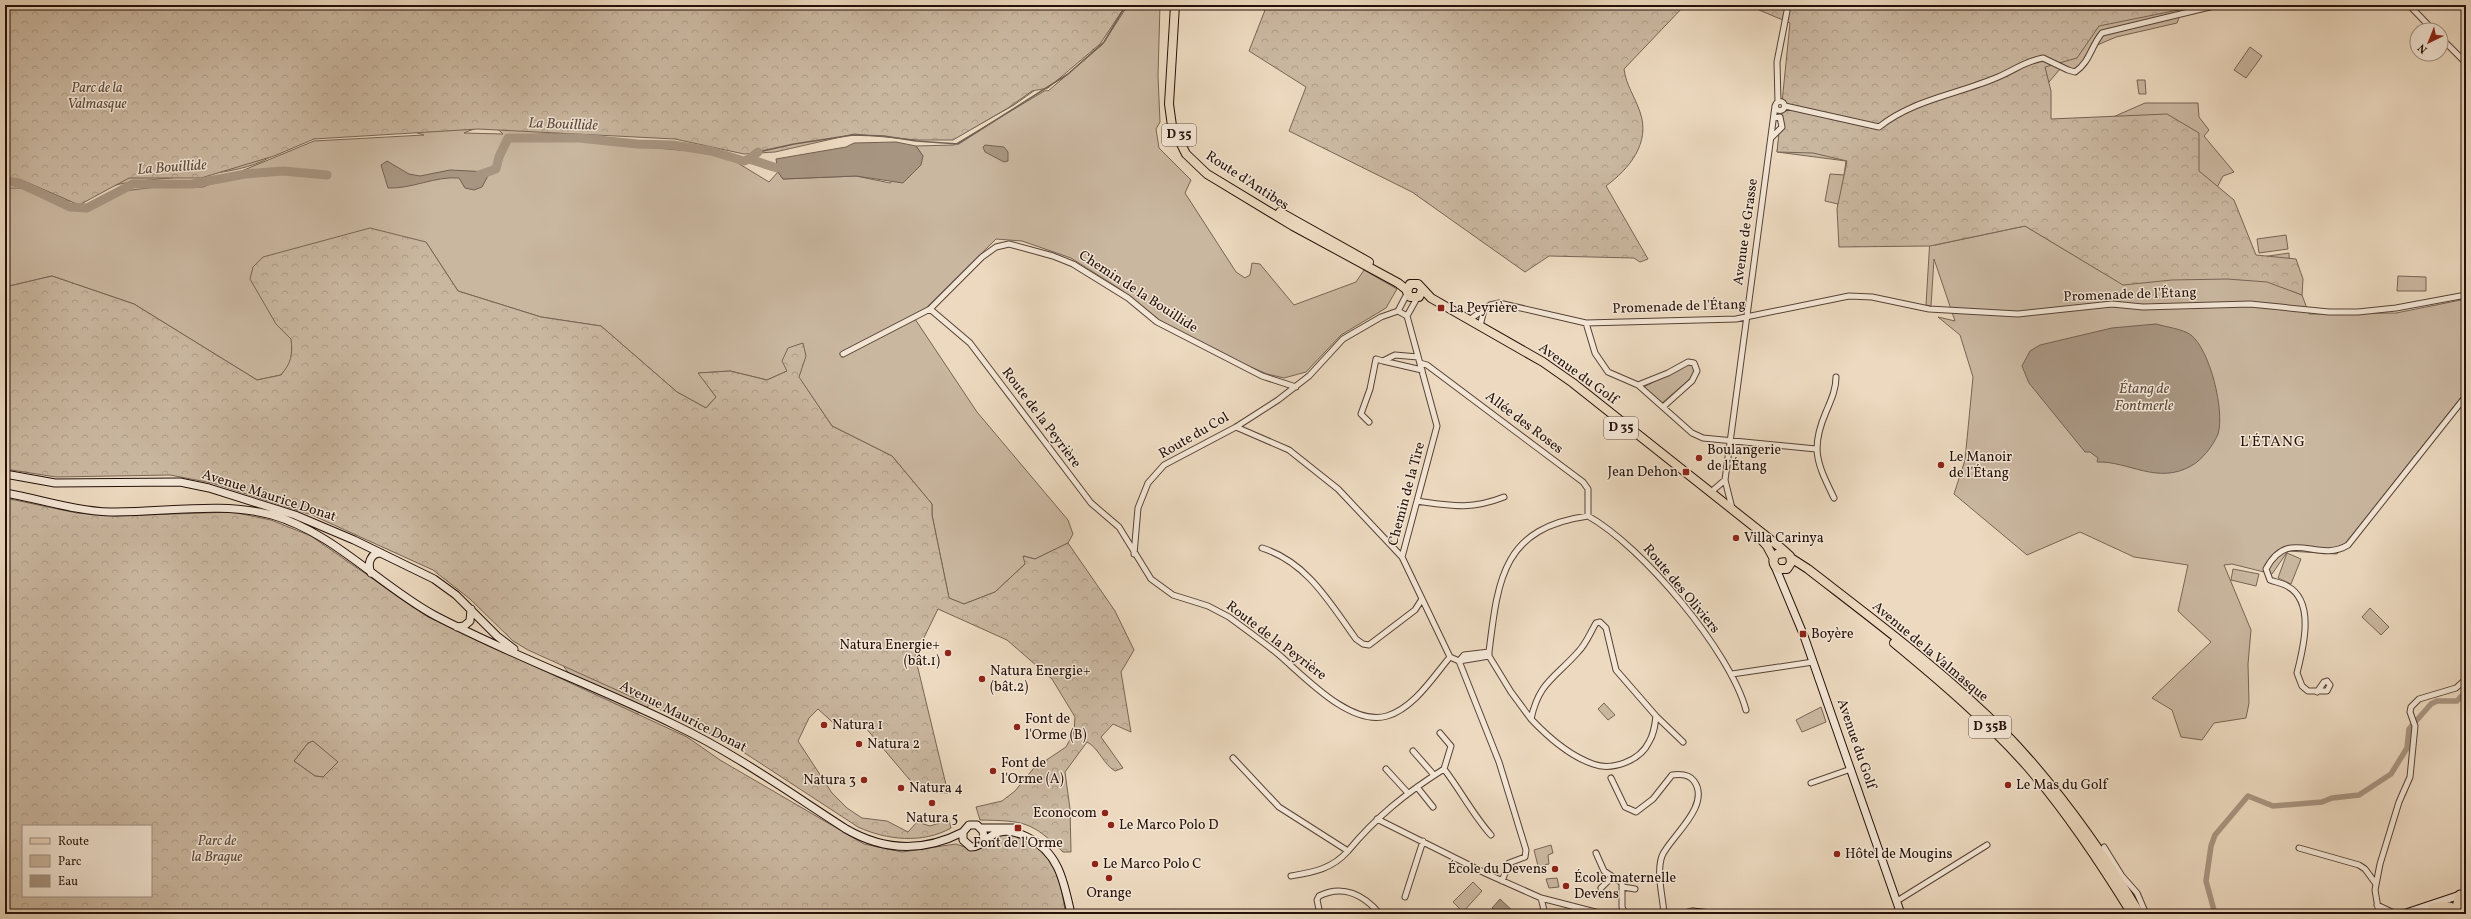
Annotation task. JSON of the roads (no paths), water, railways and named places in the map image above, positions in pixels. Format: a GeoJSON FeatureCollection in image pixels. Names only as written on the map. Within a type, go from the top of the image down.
{"type":"FeatureCollection","features":[{"type":"Feature","properties":{"kind":"highway"},"geometry":{"type":"LineString","coordinates":[[2461,914],[2458,909],[2463,896]]}},
{"type":"Feature","properties":{"kind":"highway"},"geometry":{"type":"LineString","coordinates":[[2433,906],[2447,907],[2461,914]]}},
{"type":"Feature","properties":{"kind":"main road","name":"Route d'Antibes"},"geometry":{"type":"LineString","coordinates":[[1175,5],[1169,104],[1172,126],[1181,147],[1207,174],[1280,215]]}},
{"type":"Feature","properties":{"kind":"main road","name":"Route d'Antibes"},"geometry":{"type":"LineString","coordinates":[[1179,5],[1172,79],[1172,102],[1181,139],[1195,158],[1208,170],[1304,230],[1408,289]]}},
{"type":"Feature","properties":{"kind":"main road"},"geometry":{"type":"LineString","coordinates":[[1418,284],[1419,295],[1410,297],[1408,289],[1418,284]]}},
{"type":"Feature","properties":{"kind":"main road","name":"Avenue du Golf"},"geometry":{"type":"LineString","coordinates":[[1419,295],[1431,298],[1573,383],[1732,508],[1788,556]]}},
{"type":"Feature","properties":{"kind":"main road","name":"Avenue du Golf"},"geometry":{"type":"LineString","coordinates":[[1419,295],[1540,366],[1763,540],[1774,561],[1813,662],[1901,914]]}},
{"type":"Feature","properties":{"kind":"main road","name":"Avenue Maurice Donat"},"geometry":{"type":"LineString","coordinates":[[5,474],[55,483],[159,481],[196,485],[301,518],[381,553],[434,580],[471,609],[506,643],[533,660]]}},
{"type":"Feature","properties":{"kind":"main road"},"geometry":{"type":"LineString","coordinates":[[1711,492],[1717,503]]}},
{"type":"Feature","properties":{"kind":"main road","name":"Avenue Maurice Donat"},"geometry":{"type":"LineString","coordinates":[[5,493],[108,512],[228,508],[256,512],[284,519],[316,534],[394,589],[457,627],[675,725],[722,749],[846,829],[866,840],[900,848],[922,846],[948,840]]}},
{"type":"Feature","properties":{"kind":"main road"},"geometry":{"type":"LineString","coordinates":[[371,573],[369,564],[370,559],[375,554],[381,553]]}},
{"type":"Feature","properties":{"kind":"main road"},"geometry":{"type":"LineString","coordinates":[[1774,561],[1777,554],[1788,556],[1788,568],[1783,584]]}},
{"type":"Feature","properties":{"kind":"main road","name":"Avenue de la Valmasque"},"geometry":{"type":"LineString","coordinates":[[1788,556],[1808,569],[2002,731],[2032,763],[2085,830],[2140,914]]}},
{"type":"Feature","properties":{"kind":"main road","name":"Avenue de la Valmasque"},"geometry":{"type":"LineString","coordinates":[[1774,561],[1781,570],[1788,568],[1805,573],[1920,662],[1974,712],[2028,767],[2081,835],[2132,914]]}},
{"type":"Feature","properties":{"kind":"main road"},"geometry":{"type":"LineString","coordinates":[[457,627],[464,626],[470,621],[471,609]]}},
{"type":"Feature","properties":{"kind":"main road"},"geometry":{"type":"LineString","coordinates":[[948,840],[972,825],[981,828],[1008,827],[1024,830],[1052,849],[1062,864],[1067,878],[1075,914]]}},
{"type":"Feature","properties":{"kind":"main road"},"geometry":{"type":"LineString","coordinates":[[981,828],[984,834],[984,840]]}},
{"type":"Feature","properties":{"kind":"main road"},"geometry":{"type":"LineString","coordinates":[[948,840],[975,847],[995,833],[1008,831],[1022,834],[1043,847],[1054,859],[1061,872],[1071,914]]}},
{"type":"Feature","properties":{"kind":"main road"},"geometry":{"type":"LineString","coordinates":[[963,832],[964,843]]}},
{"type":"Feature","properties":{"kind":"main road"},"geometry":{"type":"LineString","coordinates":[[2411,914],[2463,896]]}},
{"type":"Feature","properties":{"kind":"main road"},"geometry":{"type":"LineString","coordinates":[[2403,914],[2463,896]]}},
{"type":"Feature","properties":{"kind":"main road"},"geometry":{"type":"LineString","coordinates":[[1684,914],[1692,912],[1712,914]]}},
{"type":"Feature","properties":{"kind":"street"},"geometry":{"type":"LineString","coordinates":[[1776,104],[1779,111],[1784,108],[1880,127],[1912,107],[1998,77],[2024,62],[2043,58],[2075,72],[2083,66],[2093,43],[2102,32],[2218,5]]}},
{"type":"Feature","properties":{"kind":"street"},"geometry":{"type":"LineString","coordinates":[[2412,6],[2426,22]]}},
{"type":"Feature","properties":{"kind":"street","name":"Avenue de Grasse"},"geometry":{"type":"LineString","coordinates":[[1732,508],[1725,480],[1776,104],[1777,62],[1787,11]]}},
{"type":"Feature","properties":{"kind":"street"},"geometry":{"type":"LineString","coordinates":[[2449,46],[2466,63]]}},
{"type":"Feature","properties":{"kind":"street"},"geometry":{"type":"LineString","coordinates":[[1771,138],[1782,127],[1780,117],[1784,108]]}},
{"type":"Feature","properties":{"kind":"street"},"geometry":{"type":"LineString","coordinates":[[1774,118],[1780,117]]}},
{"type":"Feature","properties":{"kind":"street","name":"Chemin de la Bouillide"},"geometry":{"type":"LineString","coordinates":[[843,354],[930,309],[982,257],[996,247],[1009,244],[1054,256],[1074,264],[1106,283],[1151,315],[1157,322],[1171,330],[1262,376],[1296,387]]}},
{"type":"Feature","properties":{"kind":"street"},"geometry":{"type":"LineString","coordinates":[[1398,312],[1408,289]]}},
{"type":"Feature","properties":{"kind":"street"},"geometry":{"type":"LineString","coordinates":[[1296,387],[1342,339],[1381,317],[1398,312],[1407,316],[1419,295]]}},
{"type":"Feature","properties":{"kind":"street","name":"Promenade de l'Étang"},"geometry":{"type":"LineString","coordinates":[[1469,320],[1490,305],[1499,303],[1586,323],[1746,318],[1849,296],[1872,297],[1929,308],[2018,314],[2112,304],[2143,307],[2250,304],[2329,312],[2358,312],[2402,307],[2466,295]]}},
{"type":"Feature","properties":{"kind":"street","name":"Route de la Peyrière"},"geometry":{"type":"LineString","coordinates":[[930,309],[970,343],[1091,503],[1120,527],[1134,554],[1151,579],[1173,595],[1208,606],[1229,617],[1344,708],[1360,715],[1372,718],[1386,717],[1400,711],[1418,695],[1450,657]]}},
{"type":"Feature","properties":{"kind":"street"},"geometry":{"type":"LineString","coordinates":[[1480,326],[1484,309]]}},
{"type":"Feature","properties":{"kind":"street","name":"Chemin de la Tire"},"geometry":{"type":"LineString","coordinates":[[1407,316],[1437,426],[1402,557],[1450,657]]}},
{"type":"Feature","properties":{"kind":"street"},"geometry":{"type":"LineString","coordinates":[[1586,323],[1595,353],[1602,366],[1617,377],[1638,386],[1692,433],[1703,438],[1816,449]]}},
{"type":"Feature","properties":{"kind":"street"},"geometry":{"type":"LineString","coordinates":[[1384,361],[1395,355],[1418,357]]}},
{"type":"Feature","properties":{"kind":"street"},"geometry":{"type":"LineString","coordinates":[[1368,422],[1361,414],[1370,388],[1373,365],[1376,359],[1422,370]]}},
{"type":"Feature","properties":{"kind":"street"},"geometry":{"type":"LineString","coordinates":[[1638,386],[1668,373],[1688,362],[1694,363],[1697,371],[1692,381],[1662,407]]}},
{"type":"Feature","properties":{"kind":"street","name":"Allée des Roses"},"geometry":{"type":"LineString","coordinates":[[1420,363],[1427,365],[1583,482],[1588,489],[1588,516]]}},
{"type":"Feature","properties":{"kind":"street"},"geometry":{"type":"LineString","coordinates":[[1834,498],[1822,473],[1816,449],[1818,432],[1836,388],[1836,377]]}},
{"type":"Feature","properties":{"kind":"street","name":"Route du Col"},"geometry":{"type":"LineString","coordinates":[[1134,554],[1138,508],[1148,483],[1164,465],[1236,427],[1296,387]]}},
{"type":"Feature","properties":{"kind":"street"},"geometry":{"type":"LineString","coordinates":[[2317,692],[2308,691],[2298,680],[2297,673],[2307,623],[2298,595],[2288,586],[2270,580],[2266,569],[2273,556],[2282,548],[2339,550],[2348,545],[2466,396]]}},
{"type":"Feature","properties":{"kind":"street"},"geometry":{"type":"LineString","coordinates":[[1236,427],[1289,450],[1338,489],[1402,557]]}},
{"type":"Feature","properties":{"kind":"street"},"geometry":{"type":"LineString","coordinates":[[1711,492],[1725,480]]}},
{"type":"Feature","properties":{"kind":"street"},"geometry":{"type":"LineString","coordinates":[[1417,501],[1453,507],[1483,505],[1504,497]]}},
{"type":"Feature","properties":{"kind":"street"},"geometry":{"type":"LineString","coordinates":[[1588,516],[1556,523],[1541,530],[1525,542],[1513,554],[1504,570],[1496,597],[1489,654],[1511,692],[1531,719],[1562,747],[1593,764],[1606,766],[1618,765],[1640,754],[1649,744],[1654,732],[1656,716]]}},
{"type":"Feature","properties":{"kind":"street","name":"Route des Oliviers"},"geometry":{"type":"LineString","coordinates":[[1588,516],[1629,545],[1652,569],[1732,674],[1740,690],[1746,710]]}},
{"type":"Feature","properties":{"kind":"street"},"geometry":{"type":"LineString","coordinates":[[1262,548],[1284,557],[1300,568],[1320,589],[1356,639],[1363,644],[1369,645],[1415,610],[1422,599]]}},
{"type":"Feature","properties":{"kind":"street"},"geometry":{"type":"LineString","coordinates":[[1531,719],[1535,700],[1542,688],[1578,652],[1596,623],[1600,622],[1606,628],[1616,670],[1656,716],[1683,742]]}},
{"type":"Feature","properties":{"kind":"street"},"geometry":{"type":"LineString","coordinates":[[1450,657],[1459,660],[1489,654]]}},
{"type":"Feature","properties":{"kind":"street"},"geometry":{"type":"LineString","coordinates":[[1459,660],[1499,762],[1526,850],[1525,857],[1509,863],[1502,881]]}},
{"type":"Feature","properties":{"kind":"street"},"geometry":{"type":"LineString","coordinates":[[1732,674],[1813,662]]}},
{"type":"Feature","properties":{"kind":"street"},"geometry":{"type":"LineString","coordinates":[[2379,914],[2376,882],[2399,802],[2410,777],[2414,724],[2410,712],[2411,707],[2419,699],[2456,688],[2466,679]]}},
{"type":"Feature","properties":{"kind":"street"},"geometry":{"type":"LineString","coordinates":[[1291,876],[1326,869],[1341,859],[1369,825],[1408,793],[1444,769],[1451,746],[1440,733]]}},
{"type":"Feature","properties":{"kind":"street"},"geometry":{"type":"LineString","coordinates":[[1412,751],[1434,775]]}},
{"type":"Feature","properties":{"kind":"street"},"geometry":{"type":"LineString","coordinates":[[1233,758],[1280,807],[1348,851]]}},
{"type":"Feature","properties":{"kind":"street"},"geometry":{"type":"LineString","coordinates":[[1386,769],[1408,793]]}},
{"type":"Feature","properties":{"kind":"street"},"geometry":{"type":"LineString","coordinates":[[1444,769],[1466,797],[1474,815],[1491,836]]}},
{"type":"Feature","properties":{"kind":"street"},"geometry":{"type":"LineString","coordinates":[[1811,783],[1851,769]]}},
{"type":"Feature","properties":{"kind":"street"},"geometry":{"type":"LineString","coordinates":[[1612,778],[1625,807],[1636,812],[1653,799],[1672,776],[1687,776],[1694,780],[1698,789],[1695,808],[1681,832],[1662,854],[1660,864],[1664,911],[1670,914]]}},
{"type":"Feature","properties":{"kind":"street"},"geometry":{"type":"LineString","coordinates":[[1417,787],[1433,808]]}},
{"type":"Feature","properties":{"kind":"street"},"geometry":{"type":"LineString","coordinates":[[1377,819],[1502,881],[1541,898],[1603,914]]}},
{"type":"Feature","properties":{"kind":"street"},"geometry":{"type":"LineString","coordinates":[[1405,897],[1423,841]]}},
{"type":"Feature","properties":{"kind":"street"},"geometry":{"type":"LineString","coordinates":[[1897,901],[1987,845]]}},
{"type":"Feature","properties":{"kind":"street"},"geometry":{"type":"LineString","coordinates":[[2104,847],[2122,876],[2137,893],[2146,914]]}},
{"type":"Feature","properties":{"kind":"street"},"geometry":{"type":"LineString","coordinates":[[2299,848],[2359,866],[2365,869],[2376,882]]}},
{"type":"Feature","properties":{"kind":"street"},"geometry":{"type":"LineString","coordinates":[[1596,853],[1604,871],[1623,887],[1635,889]]}},
{"type":"Feature","properties":{"kind":"street"},"geometry":{"type":"LineString","coordinates":[[1601,888],[1612,877]]}},
{"type":"Feature","properties":{"kind":"street"},"geometry":{"type":"LineString","coordinates":[[1623,887],[1622,907],[1625,914]]}},
{"type":"Feature","properties":{"kind":"street"},"geometry":{"type":"LineString","coordinates":[[1320,914],[1317,900],[1320,896],[1338,890],[1356,894],[1380,914]]}},
{"type":"Feature","properties":{"kind":"street"},"geometry":{"type":"LineString","coordinates":[[1541,898],[1545,914]]}},
{"type":"Feature","properties":{"kind":"street"},"geometry":{"type":"LineString","coordinates":[[2377,905],[2396,914]]}},
{"type":"Feature","properties":{"kind":"water"},"geometry":{"type":"Polygon","coordinates":[[[896,142],[916,146],[923,156],[921,165],[903,183],[856,176],[783,179],[778,172],[776,159],[846,147],[854,143],[896,142]]]}},
{"type":"Feature","properties":{"kind":"water"},"geometry":{"type":"Polygon","coordinates":[[[985,145],[1004,147],[1008,152],[1008,161],[1004,162],[985,152],[983,147],[985,145]]]}},
{"type":"Feature","properties":{"kind":"water"},"geometry":{"type":"Polygon","coordinates":[[[387,161],[409,174],[420,176],[450,170],[490,172],[482,187],[474,190],[465,188],[459,178],[441,179],[406,187],[388,188],[381,165],[387,161]]]}},
{"type":"Feature","properties":{"kind":"water","name":"Étang de Fontmerle"},"geometry":{"type":"Polygon","coordinates":[[[2156,324],[2188,333],[2198,343],[2204,354],[2210,367],[2218,397],[2220,424],[2216,439],[2199,460],[2191,466],[2179,471],[2155,473],[2120,465],[2097,462],[2098,458],[2090,452],[2085,452],[2029,383],[2022,366],[2030,351],[2040,345],[2112,328],[2156,324]]]}},
{"type":"Feature","properties":{"kind":"water"},"geometry":{"type":"Polygon","coordinates":[[[1500,899],[1516,914],[1499,914],[1492,908],[1500,899]]]}},
{"type":"Feature","properties":{"kind":"waterway"},"geometry":{"type":"LineString","coordinates":[[758,152],[794,144],[853,135],[884,136],[916,141],[958,144],[1068,74],[1104,42],[1126,5]]}},
{"type":"Feature","properties":{"kind":"waterway","name":"La Bouillide"},"geometry":{"type":"LineString","coordinates":[[479,175],[496,169],[499,157],[508,138],[579,138],[637,144],[673,145],[711,151],[744,161],[758,152]]}},
{"type":"Feature","properties":{"kind":"waterway"},"geometry":{"type":"LineString","coordinates":[[749,159],[777,168]]}},
{"type":"Feature","properties":{"kind":"waterway","name":"La Bouillide"},"geometry":{"type":"LineString","coordinates":[[5,181],[19,183],[70,207],[87,208],[133,184],[192,184],[245,174],[283,171],[327,175]]}},
{"type":"Feature","properties":{"kind":"waterway"},"geometry":{"type":"LineString","coordinates":[[2215,914],[2206,881],[2211,846],[2215,835],[2248,796],[2273,806],[2322,802],[2332,798],[2359,795],[2391,774],[2407,748],[2409,729],[2431,704],[2437,701],[2457,701],[2466,691]]}},
{"type":"Feature","properties":{"kind":"place","name":"La Peyrière"},"geometry":{"type":"Point","coordinates":[1441,308]}},
{"type":"Feature","properties":{"kind":"place","name":"Boulangerie de l'Étang"},"geometry":{"type":"Point","coordinates":[1699,458]}},
{"type":"Feature","properties":{"kind":"place","name":"Le Manoir de l'Étang"},"geometry":{"type":"Point","coordinates":[1941,465]}},
{"type":"Feature","properties":{"kind":"place","name":"Jean Dehon"},"geometry":{"type":"Point","coordinates":[1686,472]}},
{"type":"Feature","properties":{"kind":"place","name":"Villa Carinya"},"geometry":{"type":"Point","coordinates":[1736,538]}},
{"type":"Feature","properties":{"kind":"place","name":"Boyère"},"geometry":{"type":"Point","coordinates":[1803,634]}},
{"type":"Feature","properties":{"kind":"place","name":"Natura Energie+ (bât.1)"},"geometry":{"type":"Point","coordinates":[948,653]}},
{"type":"Feature","properties":{"kind":"place","name":"Natura Energie+ (bât.2)"},"geometry":{"type":"Point","coordinates":[982,679]}},
{"type":"Feature","properties":{"kind":"place","name":"Natura 1"},"geometry":{"type":"Point","coordinates":[824,725]}},
{"type":"Feature","properties":{"kind":"place","name":"Font de l'Orme (B)"},"geometry":{"type":"Point","coordinates":[1017,727]}},
{"type":"Feature","properties":{"kind":"place","name":"Natura 2"},"geometry":{"type":"Point","coordinates":[859,744]}},
{"type":"Feature","properties":{"kind":"place","name":"Font de l'Orme (A)"},"geometry":{"type":"Point","coordinates":[993,771]}},
{"type":"Feature","properties":{"kind":"place","name":"Natura 3"},"geometry":{"type":"Point","coordinates":[864,780]}},
{"type":"Feature","properties":{"kind":"place","name":"Le Mas du Golf"},"geometry":{"type":"Point","coordinates":[2008,785]}},
{"type":"Feature","properties":{"kind":"place","name":"Natura 4"},"geometry":{"type":"Point","coordinates":[901,788]}},
{"type":"Feature","properties":{"kind":"place","name":"Natura 5"},"geometry":{"type":"Point","coordinates":[932,803]}},
{"type":"Feature","properties":{"kind":"place","name":"Econocom"},"geometry":{"type":"Point","coordinates":[1105,813]}},
{"type":"Feature","properties":{"kind":"place","name":"Le Marco Polo D"},"geometry":{"type":"Point","coordinates":[1111,825]}},
{"type":"Feature","properties":{"kind":"place","name":"Font de l'Orme"},"geometry":{"type":"Point","coordinates":[1018,828]}},
{"type":"Feature","properties":{"kind":"place","name":"Hôtel de Mougins"},"geometry":{"type":"Point","coordinates":[1837,854]}},
{"type":"Feature","properties":{"kind":"place","name":"Le Marco Polo C"},"geometry":{"type":"Point","coordinates":[1095,864]}},
{"type":"Feature","properties":{"kind":"place","name":"École du Devens"},"geometry":{"type":"Point","coordinates":[1555,869]}},
{"type":"Feature","properties":{"kind":"place","name":"Orange"},"geometry":{"type":"Point","coordinates":[1109,878]}},
{"type":"Feature","properties":{"kind":"place","name":"École maternelle Devens"},"geometry":{"type":"Point","coordinates":[1566,886]}},
{"type":"Feature","properties":{"kind":"district","name":"L'ÉTANG"},"geometry":{"type":"Point","coordinates":[2273,442]}},
{"type":"Feature","properties":{"kind":"park label","name":"Parc de la Valmasque"},"geometry":{"type":"Point","coordinates":[97,96]}},
{"type":"Feature","properties":{"kind":"park label","name":"Parc de la Brague"},"geometry":{"type":"Point","coordinates":[217,850]}}]}
